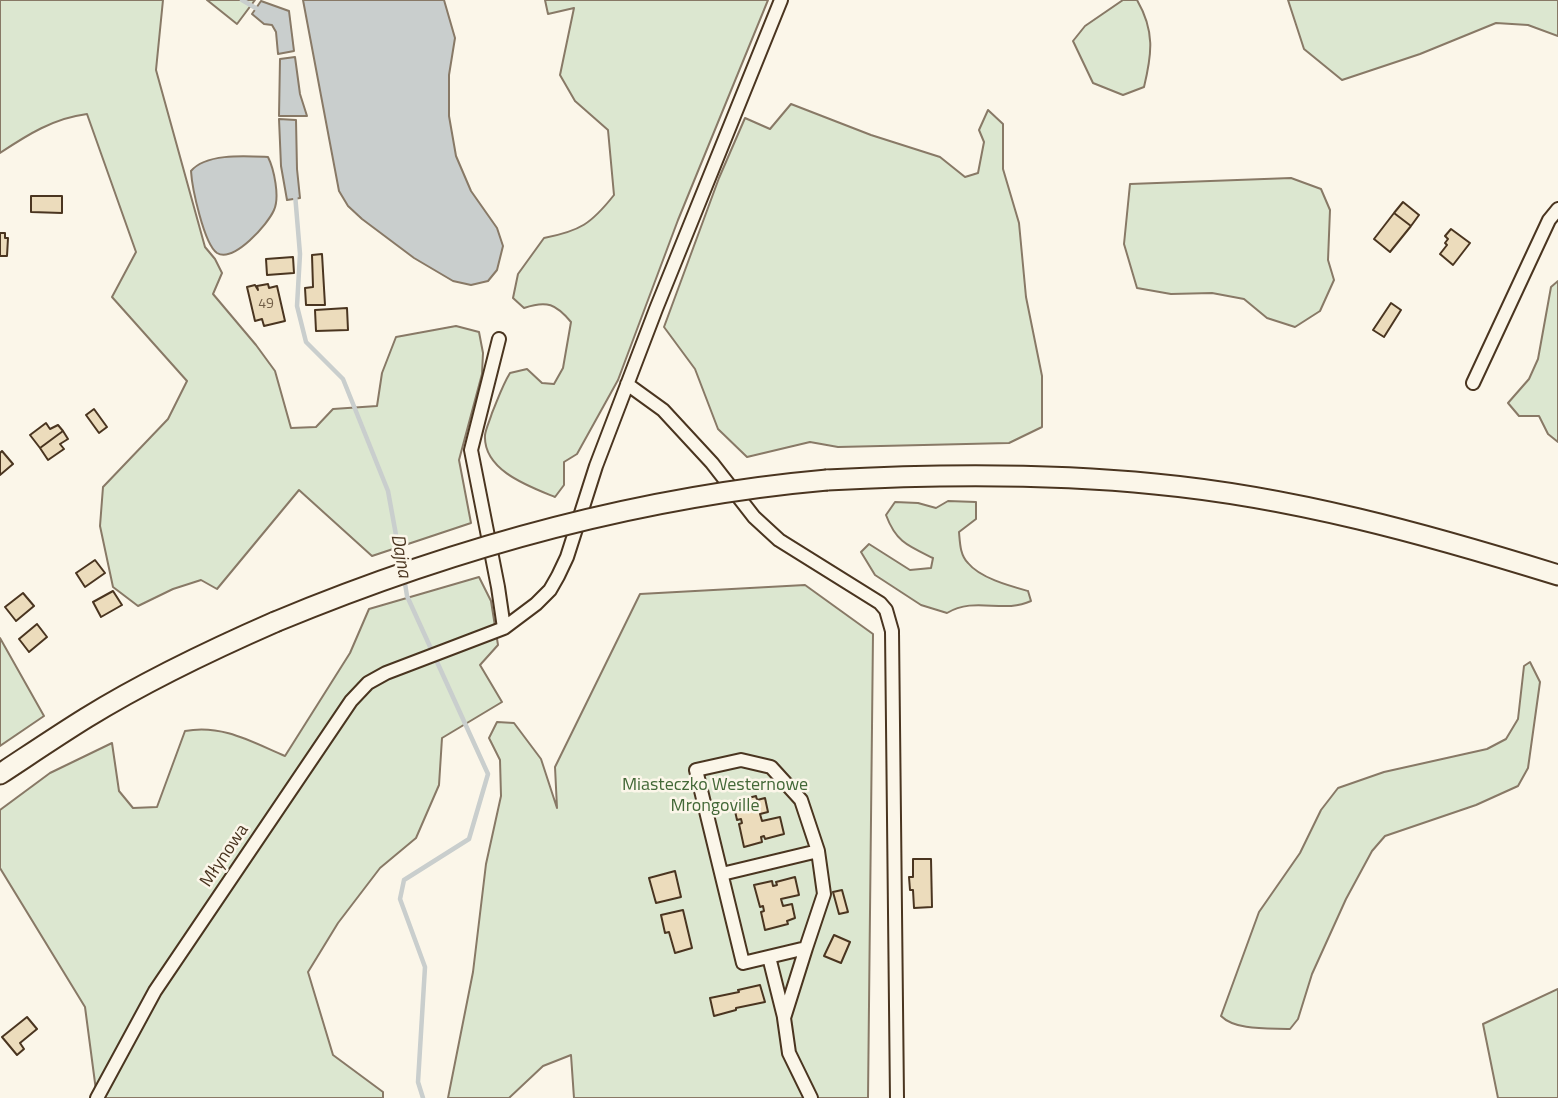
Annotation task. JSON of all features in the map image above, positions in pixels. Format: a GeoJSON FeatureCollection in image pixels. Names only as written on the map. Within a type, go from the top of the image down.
{"type":"FeatureCollection","features":[{"type":"Feature","properties":{"kind":"main road"},"geometry":{"type":"LineString","coordinates":[[0,774],[87,717],[194,659],[377,580],[546,528],[739,488],[827,480],[999,474],[1198,489],[1353,517],[1475,549],[1558,575]]}},
{"type":"Feature","properties":{"kind":"street"},"geometry":{"type":"LineString","coordinates":[[499,339],[471,450],[504,628],[536,604],[554,583],[567,557],[596,466],[627,384],[781,0]]}},
{"type":"Feature","properties":{"kind":"street"},"geometry":{"type":"LineString","coordinates":[[1473,383],[1549,220],[1558,209]]}},
{"type":"Feature","properties":{"kind":"street"},"geometry":{"type":"LineString","coordinates":[[627,384],[663,410],[712,463],[754,517],[779,540],[872,597],[886,610],[892,631],[897,1098]]}},
{"type":"Feature","properties":{"kind":"street","name":"Młynowa"},"geometry":{"type":"LineString","coordinates":[[97,1098],[155,991],[351,701],[368,683],[386,673],[504,628]]}},
{"type":"Feature","properties":{"kind":"street"},"geometry":{"type":"LineString","coordinates":[[784,1018],[824,894],[818,851],[801,800],[771,767],[741,760],[696,770],[743,963],[806,948]]}},
{"type":"Feature","properties":{"kind":"street"},"geometry":{"type":"LineString","coordinates":[[722,874],[818,851]]}},
{"type":"Feature","properties":{"kind":"street"},"geometry":{"type":"LineString","coordinates":[[769,957],[784,1018],[789,1053],[811,1098]]}},
{"type":"Feature","properties":{"kind":"green space"},"geometry":{"type":"Polygon","coordinates":[[[0,0],[163,0],[156,70],[205,247],[222,273],[213,294],[275,371],[291,428],[316,427],[333,409],[377,406],[382,373],[396,337],[456,326],[479,332],[483,353],[482,374],[459,460],[471,523],[372,556],[299,490],[217,589],[201,580],[173,589],[138,606],[113,587],[100,526],[103,487],[168,419],[187,381],[112,297],[136,252],[87,114],[52,123],[0,153],[0,0]]]}},
{"type":"Feature","properties":{"kind":"green space"},"geometry":{"type":"Polygon","coordinates":[[[207,0],[255,0],[237,24],[207,0]]]}},
{"type":"Feature","properties":{"kind":"green space"},"geometry":{"type":"Polygon","coordinates":[[[545,0],[768,0],[678,220],[618,380],[577,454],[564,462],[564,485],[555,497],[520,482],[499,467],[486,447],[485,435],[510,373],[527,369],[542,383],[554,384],[563,368],[571,322],[561,311],[550,305],[539,304],[524,308],[513,298],[518,274],[544,238],[584,225],[614,195],[608,130],[575,101],[560,75],[574,8],[548,14],[545,0]]]}},
{"type":"Feature","properties":{"kind":"green space"},"geometry":{"type":"Polygon","coordinates":[[[1123,0],[1137,0],[1147,22],[1150,43],[1144,87],[1123,95],[1093,83],[1073,41],[1085,26],[1123,0]]]}},
{"type":"Feature","properties":{"kind":"green space"},"geometry":{"type":"Polygon","coordinates":[[[1288,0],[1558,0],[1558,36],[1528,25],[1496,23],[1420,54],[1342,80],[1304,49],[1288,0]]]}},
{"type":"Feature","properties":{"kind":"green space"},"geometry":{"type":"Polygon","coordinates":[[[791,104],[871,135],[940,157],[965,177],[978,173],[984,142],[979,130],[988,110],[1003,124],[1003,169],[1019,223],[1026,297],[1042,376],[1042,427],[1009,443],[838,447],[810,442],[747,457],[718,429],[695,369],[664,327],[719,178],[745,118],[770,129],[791,104]]]}},
{"type":"Feature","properties":{"kind":"green space"},"geometry":{"type":"Polygon","coordinates":[[[1291,178],[1321,189],[1330,210],[1328,260],[1334,280],[1320,311],[1295,327],[1267,318],[1244,299],[1212,293],[1171,294],[1137,288],[1124,244],[1130,184],[1291,178]]]}},
{"type":"Feature","properties":{"kind":"green space"},"geometry":{"type":"Polygon","coordinates":[[[1558,281],[1558,442],[1548,434],[1539,416],[1519,416],[1508,403],[1529,379],[1538,359],[1551,287],[1558,281]]]}},
{"type":"Feature","properties":{"kind":"green space"},"geometry":{"type":"Polygon","coordinates":[[[948,501],[976,502],[976,519],[959,532],[965,560],[988,577],[1028,591],[1031,601],[1010,606],[968,606],[947,613],[921,605],[875,575],[861,552],[869,544],[910,570],[931,568],[933,558],[904,542],[890,524],[886,515],[895,502],[918,503],[936,508],[948,501]]]}},
{"type":"Feature","properties":{"kind":"green space"},"geometry":{"type":"Polygon","coordinates":[[[479,577],[491,601],[498,645],[480,665],[502,702],[442,738],[439,785],[416,838],[380,868],[338,923],[308,972],[333,1055],[383,1092],[383,1098],[97,1098],[85,1007],[0,868],[0,810],[50,773],[112,743],[119,791],[133,808],[157,807],[185,731],[199,729],[224,732],[285,756],[350,653],[369,609],[479,577]]]}},
{"type":"Feature","properties":{"kind":"green space","name":"Miasteczko Westernowe Mrongoville"},"geometry":{"type":"Polygon","coordinates":[[[805,585],[873,634],[868,1098],[574,1098],[571,1055],[543,1066],[509,1098],[448,1098],[473,972],[486,864],[501,796],[500,760],[489,738],[497,722],[514,723],[541,759],[557,808],[555,767],[640,594],[805,585]]]}},
{"type":"Feature","properties":{"kind":"green space"},"geometry":{"type":"Polygon","coordinates":[[[0,638],[44,716],[0,746],[0,638]]]}},
{"type":"Feature","properties":{"kind":"green space"},"geometry":{"type":"Polygon","coordinates":[[[1530,662],[1540,682],[1528,768],[1518,786],[1476,805],[1385,836],[1372,851],[1346,899],[1312,974],[1298,1019],[1290,1029],[1244,1026],[1227,1021],[1221,1016],[1259,912],[1300,853],[1321,810],[1338,788],[1384,772],[1487,749],[1506,739],[1518,719],[1524,666],[1530,662]]]}},
{"type":"Feature","properties":{"kind":"green space"},"geometry":{"type":"Polygon","coordinates":[[[1558,989],[1558,1098],[1498,1098],[1483,1024],[1558,989]]]}},
{"type":"Feature","properties":{"kind":"shaded area"},"geometry":{"type":"Polygon","coordinates":[[[303,0],[444,0],[455,38],[449,75],[449,116],[456,156],[471,191],[497,228],[503,246],[497,270],[488,281],[471,285],[453,281],[414,258],[348,206],[339,191],[303,0]]]}},
{"type":"Feature","properties":{"kind":"shaded area"},"geometry":{"type":"Polygon","coordinates":[[[261,1],[289,11],[294,51],[278,54],[276,32],[272,25],[264,24],[252,14],[261,1]]]}},
{"type":"Feature","properties":{"kind":"shaded area"},"geometry":{"type":"Polygon","coordinates":[[[295,57],[300,94],[307,116],[279,116],[280,59],[295,57]]]}},
{"type":"Feature","properties":{"kind":"shaded area"},"geometry":{"type":"Polygon","coordinates":[[[279,119],[296,120],[300,198],[287,200],[281,166],[279,119]]]}},
{"type":"Feature","properties":{"kind":"shaded area"},"geometry":{"type":"Polygon","coordinates":[[[268,157],[276,183],[274,210],[250,241],[224,255],[217,253],[203,228],[191,171],[216,158],[268,157]]]}},
{"type":"Feature","properties":{"kind":"building"},"geometry":{"type":"Polygon","coordinates":[[[31,196],[62,196],[62,213],[31,212],[31,196]]]}},
{"type":"Feature","properties":{"kind":"building"},"geometry":{"type":"Polygon","coordinates":[[[1403,202],[1419,215],[1411,226],[1394,213],[1403,202]]]}},
{"type":"Feature","properties":{"kind":"building"},"geometry":{"type":"Polygon","coordinates":[[[1394,213],[1411,226],[1390,252],[1374,239],[1394,213]]]}},
{"type":"Feature","properties":{"kind":"building"},"geometry":{"type":"Polygon","coordinates":[[[1451,229],[1470,243],[1453,265],[1440,254],[1447,245],[1445,243],[1448,239],[1445,236],[1451,229]]]}},
{"type":"Feature","properties":{"kind":"building"},"geometry":{"type":"Polygon","coordinates":[[[0,233],[5,233],[5,238],[8,238],[7,256],[0,256],[0,233]]]}},
{"type":"Feature","properties":{"kind":"building"},"geometry":{"type":"Polygon","coordinates":[[[322,254],[325,305],[306,305],[305,288],[313,287],[312,255],[322,254]]]}},
{"type":"Feature","properties":{"kind":"building"},"geometry":{"type":"Polygon","coordinates":[[[293,257],[294,273],[267,275],[266,259],[293,257]]]}},
{"type":"Feature","properties":{"kind":"building"},"geometry":{"type":"Polygon","coordinates":[[[268,284],[269,288],[277,286],[285,321],[264,326],[262,319],[255,321],[247,287],[255,285],[258,290],[257,286],[268,284]]]}},
{"type":"Feature","properties":{"kind":"building"},"geometry":{"type":"Polygon","coordinates":[[[1391,303],[1401,310],[1384,337],[1373,330],[1391,303]]]}},
{"type":"Feature","properties":{"kind":"building"},"geometry":{"type":"Polygon","coordinates":[[[347,308],[348,330],[316,331],[315,310],[347,308]]]}},
{"type":"Feature","properties":{"kind":"building"},"geometry":{"type":"Polygon","coordinates":[[[94,409],[107,427],[99,433],[86,415],[94,409]]]}},
{"type":"Feature","properties":{"kind":"building"},"geometry":{"type":"Polygon","coordinates":[[[46,423],[50,429],[58,425],[63,431],[40,448],[30,435],[46,423]]]}},
{"type":"Feature","properties":{"kind":"building"},"geometry":{"type":"Polygon","coordinates":[[[63,431],[68,439],[60,444],[64,449],[48,460],[40,448],[63,431]]]}},
{"type":"Feature","properties":{"kind":"building"},"geometry":{"type":"Polygon","coordinates":[[[2,451],[13,464],[0,475],[0,453],[2,451]]]}},
{"type":"Feature","properties":{"kind":"building"},"geometry":{"type":"Polygon","coordinates":[[[95,560],[105,573],[85,587],[76,573],[95,560]]]}},
{"type":"Feature","properties":{"kind":"building"},"geometry":{"type":"Polygon","coordinates":[[[113,591],[122,605],[101,617],[93,602],[113,591]]]}},
{"type":"Feature","properties":{"kind":"building"},"geometry":{"type":"Polygon","coordinates":[[[23,593],[34,606],[16,621],[5,607],[23,593]]]}},
{"type":"Feature","properties":{"kind":"building"},"geometry":{"type":"Polygon","coordinates":[[[37,624],[47,637],[29,652],[19,639],[37,624]]]}},
{"type":"Feature","properties":{"kind":"building"},"geometry":{"type":"Polygon","coordinates":[[[756,796],[757,800],[765,798],[768,812],[760,814],[762,821],[780,817],[784,834],[765,839],[764,836],[761,837],[762,842],[744,847],[739,824],[742,823],[741,819],[737,820],[733,802],[756,796]]]}},
{"type":"Feature","properties":{"kind":"building"},"geometry":{"type":"Polygon","coordinates":[[[913,859],[931,859],[932,907],[914,908],[909,877],[913,877],[913,859]]]}},
{"type":"Feature","properties":{"kind":"building"},"geometry":{"type":"Polygon","coordinates":[[[675,871],[681,897],[656,903],[649,878],[675,871]]]}},
{"type":"Feature","properties":{"kind":"building"},"geometry":{"type":"Polygon","coordinates":[[[795,877],[799,895],[781,899],[783,906],[792,904],[795,918],[787,921],[788,924],[765,930],[761,912],[764,911],[763,906],[760,907],[754,885],[772,881],[773,886],[777,885],[776,882],[795,877]]]}},
{"type":"Feature","properties":{"kind":"building"},"geometry":{"type":"Polygon","coordinates":[[[842,890],[848,912],[839,914],[833,892],[842,890]]]}},
{"type":"Feature","properties":{"kind":"building"},"geometry":{"type":"Polygon","coordinates":[[[683,910],[692,948],[675,953],[669,932],[665,933],[661,915],[683,910]]]}},
{"type":"Feature","properties":{"kind":"building"},"geometry":{"type":"Polygon","coordinates":[[[834,935],[850,942],[841,963],[824,956],[834,935]]]}},
{"type":"Feature","properties":{"kind":"building"},"geometry":{"type":"Polygon","coordinates":[[[760,985],[765,1002],[714,1016],[710,998],[760,985]]]}},
{"type":"Feature","properties":{"kind":"building"},"geometry":{"type":"Polygon","coordinates":[[[27,1017],[37,1029],[20,1043],[24,1049],[17,1055],[2,1037],[27,1017]]]}},
{"type":"Feature","properties":{"kind":"waterway","name":"Dajna"},"geometry":{"type":"LineString","coordinates":[[242,0],[259,10]]}},
{"type":"Feature","properties":{"kind":"waterway","name":"Dajna"},"geometry":{"type":"LineString","coordinates":[[295,194],[300,254],[297,306],[306,342],[343,379],[388,491],[402,568]]}},
{"type":"Feature","properties":{"kind":"waterway","name":"Dajna"},"geometry":{"type":"LineString","coordinates":[[404,577],[407,596],[488,774],[469,839],[404,880],[400,899],[425,967],[418,1082],[423,1098]]}}]}
